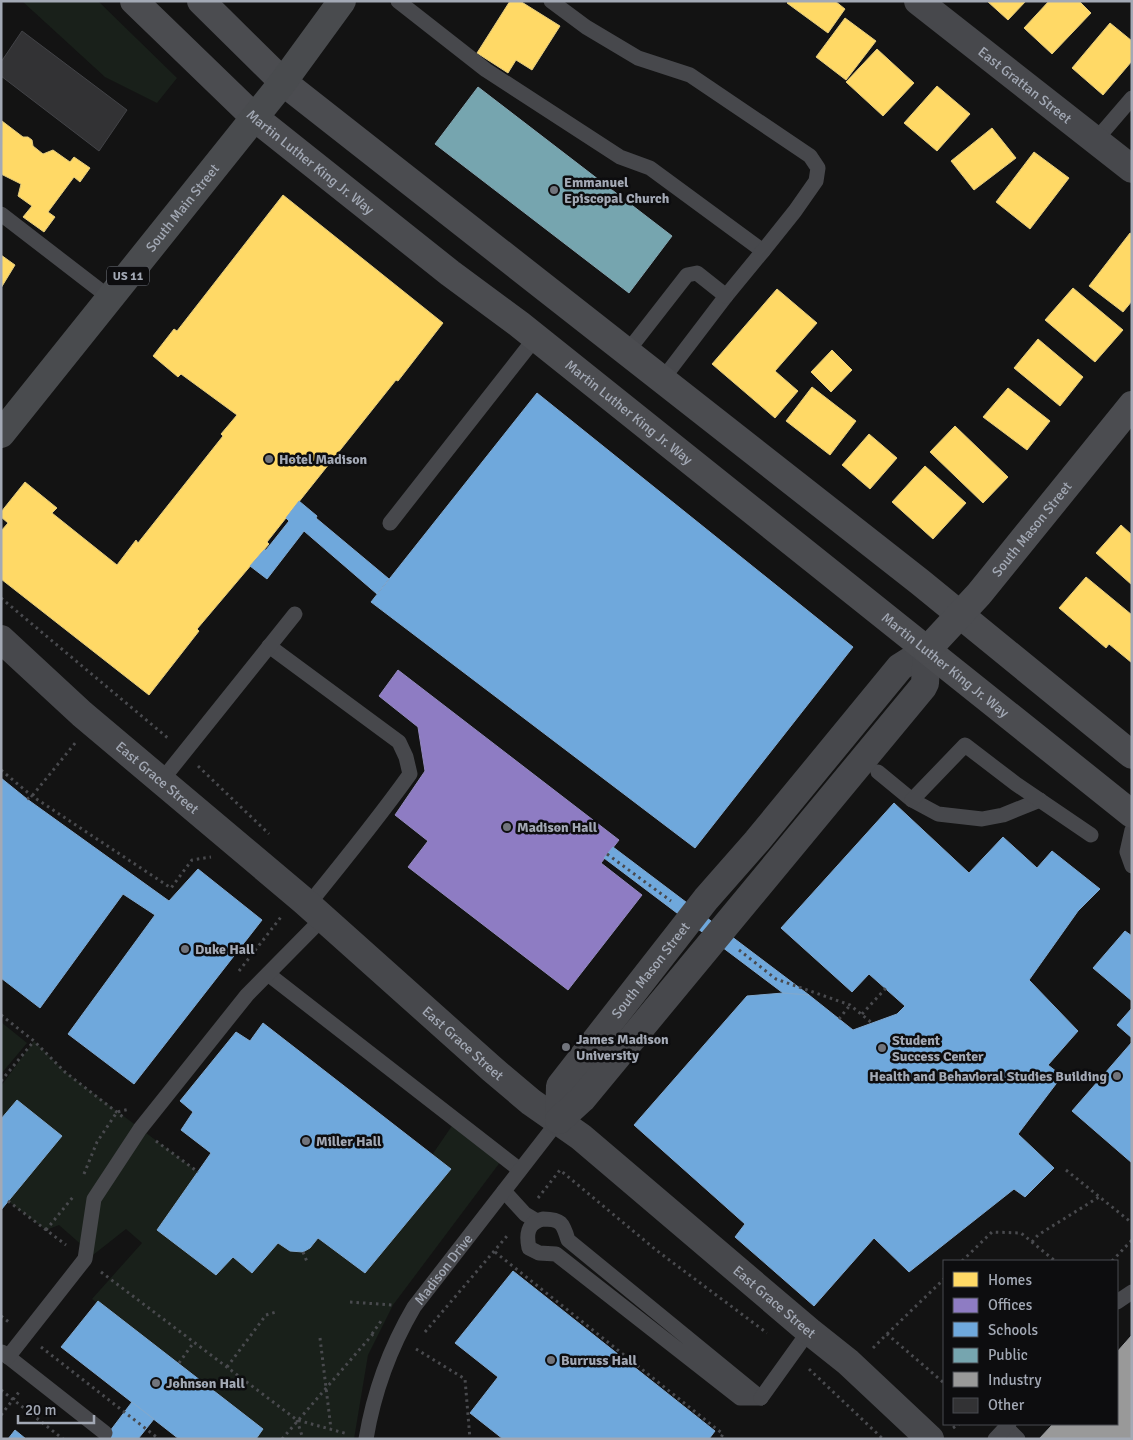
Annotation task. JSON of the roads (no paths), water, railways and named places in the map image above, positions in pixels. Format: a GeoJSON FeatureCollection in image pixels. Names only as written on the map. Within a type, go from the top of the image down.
{"type":"FeatureCollection","features":[{"type":"Feature","properties":{"kind":"main road","name":"Martin Luther King Jr. Way"},"geometry":{"type":"LineString","coordinates":[[134,1],[254,117],[450,273],[536,337],[1132,814]]}},
{"type":"Feature","properties":{"kind":"main road"},"geometry":{"type":"LineString","coordinates":[[201,1],[283,82],[960,615],[1132,755]]}},
{"type":"Feature","properties":{"kind":"main road","name":"South Main Street"},"geometry":{"type":"LineString","coordinates":[[3,428],[283,82],[342,1]]}},
{"type":"Feature","properties":{"kind":"main road","name":"South Mason Street"},"geometry":{"type":"LineString","coordinates":[[927,650],[980,594],[1132,405]]}},
{"type":"Feature","properties":{"kind":"street","name":"East Grattan Street"},"geometry":{"type":"LineString","coordinates":[[927,4],[1132,169]]}},
{"type":"Feature","properties":{"kind":"street","name":"East Grace Street"},"geometry":{"type":"LineString","coordinates":[[1,639],[82,714],[315,911],[492,1070],[531,1102],[581,1137],[808,1331],[848,1362],[930,1439]]}},
{"type":"Feature","properties":{"kind":"street","name":"South Mason Street"},"geometry":{"type":"LineString","coordinates":[[559,1120],[560,1086],[694,914],[763,834],[900,667],[927,650]]}},
{"type":"Feature","properties":{"kind":"lane"},"geometry":{"type":"LineString","coordinates":[[398,1],[486,70],[620,157],[650,168],[764,251]]}},
{"type":"Feature","properties":{"kind":"lane"},"geometry":{"type":"LineString","coordinates":[[551,1],[586,28],[638,58],[690,74],[810,156],[818,168],[816,181],[795,211],[726,296],[662,380]]}},
{"type":"Feature","properties":{"kind":"lane"},"geometry":{"type":"LineString","coordinates":[[1095,140],[1132,98]]}},
{"type":"Feature","properties":{"kind":"lane"},"geometry":{"type":"LineString","coordinates":[[1,214],[110,298]]}},
{"type":"Feature","properties":{"kind":"lane"},"geometry":{"type":"LineString","coordinates":[[627,352],[687,275],[697,273],[726,296]]}},
{"type":"Feature","properties":{"kind":"lane"},"geometry":{"type":"LineString","coordinates":[[390,523],[536,337]]}},
{"type":"Feature","properties":{"kind":"lane"},"geometry":{"type":"LineString","coordinates":[[162,780],[295,614]]}},
{"type":"Feature","properties":{"kind":"lane"},"geometry":{"type":"LineString","coordinates":[[105,1433],[5,1355],[26,1335],[85,1259],[94,1199],[140,1129],[247,995],[268,974],[315,911],[367,833],[410,774],[406,757],[399,742],[269,646]]}},
{"type":"Feature","properties":{"kind":"lane"},"geometry":{"type":"LineString","coordinates":[[912,800],[965,745],[1091,835]]}},
{"type":"Feature","properties":{"kind":"lane"},"geometry":{"type":"LineString","coordinates":[[878,772],[912,800],[938,814],[982,819],[1003,815],[1040,800]]}},
{"type":"Feature","properties":{"kind":"lane"},"geometry":{"type":"LineString","coordinates":[[1132,830],[1126,852],[1132,866]]}},
{"type":"Feature","properties":{"kind":"lane"},"geometry":{"type":"LineString","coordinates":[[268,974],[520,1170]]}},
{"type":"Feature","properties":{"kind":"lane","name":"Madison Drive"},"geometry":{"type":"LineString","coordinates":[[362,1438],[378,1387],[397,1337],[414,1306],[559,1120]]}},
{"type":"Feature","properties":{"kind":"lane"},"geometry":{"type":"LineString","coordinates":[[504,1191],[530,1217],[554,1219],[563,1225],[568,1240],[761,1398]]}},
{"type":"Feature","properties":{"kind":"lane"},"geometry":{"type":"LineString","coordinates":[[530,1217],[527,1240],[528,1248],[539,1253],[556,1254],[740,1398],[761,1398]]}},
{"type":"Feature","properties":{"kind":"lane"},"geometry":{"type":"LineString","coordinates":[[1118,1301],[1132,1292]]}},
{"type":"Feature","properties":{"kind":"lane"},"geometry":{"type":"LineString","coordinates":[[761,1398],[808,1331]]}},
{"type":"Feature","properties":{"kind":"lane"},"geometry":{"type":"LineString","coordinates":[[995,1439],[1007,1425],[1018,1439]]}},
{"type":"Feature","properties":{"kind":"place","name":"Emmanuel Episcopal Church"},"geometry":{"type":"Point","coordinates":[554,190]}},
{"type":"Feature","properties":{"kind":"place","name":"Hotel Madison"},"geometry":{"type":"Point","coordinates":[269,459]}},
{"type":"Feature","properties":{"kind":"place","name":"Madison Hall"},"geometry":{"type":"Point","coordinates":[507,827]}},
{"type":"Feature","properties":{"kind":"place","name":"Duke Hall"},"geometry":{"type":"Point","coordinates":[185,949]}},
{"type":"Feature","properties":{"kind":"place","name":"James Madison University"},"geometry":{"type":"Point","coordinates":[566,1047]}},
{"type":"Feature","properties":{"kind":"place","name":"Student Success Center"},"geometry":{"type":"Point","coordinates":[882,1048]}},
{"type":"Feature","properties":{"kind":"place","name":"Health and Behavioral Studies Building"},"geometry":{"type":"Point","coordinates":[1117,1076]}},
{"type":"Feature","properties":{"kind":"place","name":"Miller Hall"},"geometry":{"type":"Point","coordinates":[306,1141]}},
{"type":"Feature","properties":{"kind":"place","name":"Burruss Hall"},"geometry":{"type":"Point","coordinates":[551,1360]}},
{"type":"Feature","properties":{"kind":"place","name":"Johnson Hall"},"geometry":{"type":"Point","coordinates":[156,1383]}}]}
